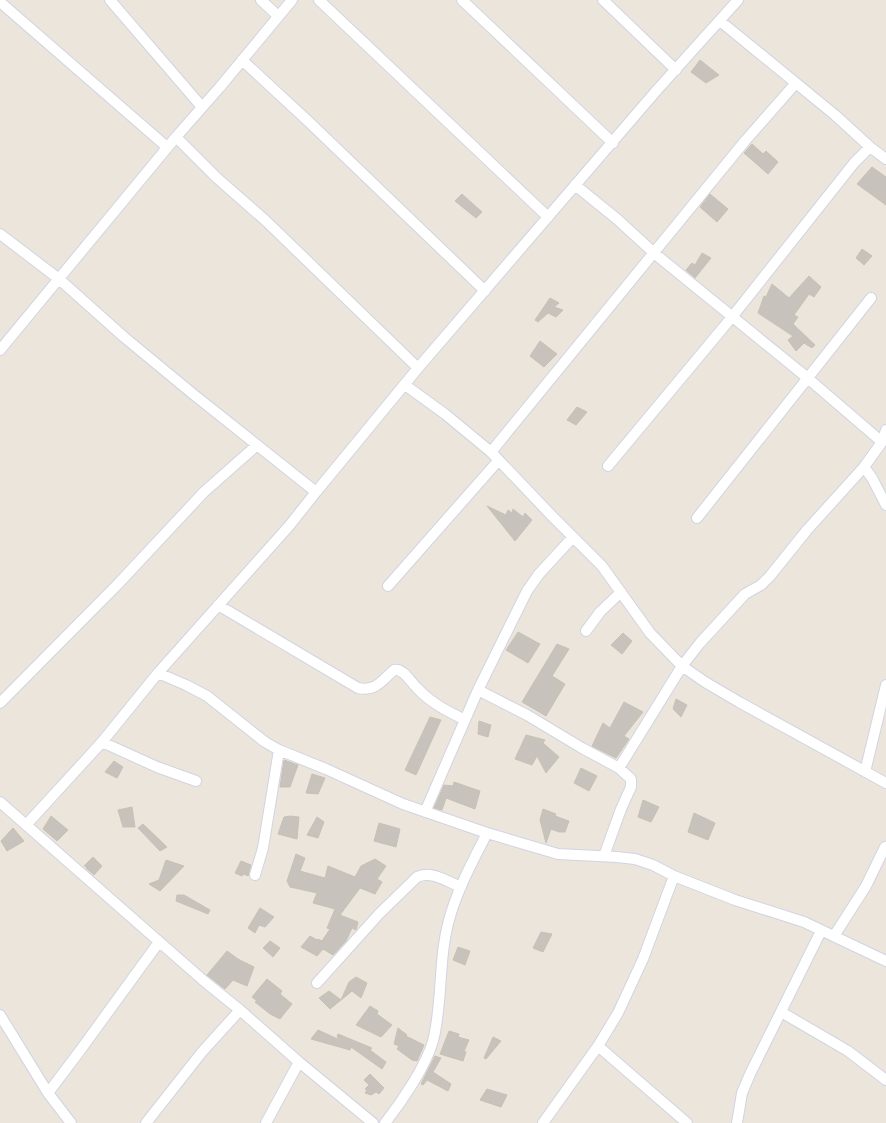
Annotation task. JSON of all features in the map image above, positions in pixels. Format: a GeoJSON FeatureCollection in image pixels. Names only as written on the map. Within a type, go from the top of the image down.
{"type":"FeatureCollection","features":[{"type":"Feature","properties":{"kind":"street"},"geometry":{"type":"LineString","coordinates":[[110,0],[202,107]]}},
{"type":"Feature","properties":{"kind":"street"},"geometry":{"type":"LineString","coordinates":[[261,0],[278,16]]}},
{"type":"Feature","properties":{"kind":"street"},"geometry":{"type":"LineString","coordinates":[[0,350],[167,147],[292,0]]}},
{"type":"Feature","properties":{"kind":"street"},"geometry":{"type":"LineString","coordinates":[[319,0],[548,217]]}},
{"type":"Feature","properties":{"kind":"street"},"geometry":{"type":"LineString","coordinates":[[462,0],[613,143]]}},
{"type":"Feature","properties":{"kind":"street"},"geometry":{"type":"LineString","coordinates":[[603,0],[676,70]]}},
{"type":"Feature","properties":{"kind":"street"},"geometry":{"type":"LineString","coordinates":[[26,825],[102,742],[158,673],[288,526],[418,368],[575,185],[738,0]]}},
{"type":"Feature","properties":{"kind":"street"},"geometry":{"type":"LineString","coordinates":[[0,2],[167,147]]}},
{"type":"Feature","properties":{"kind":"street"},"geometry":{"type":"LineString","coordinates":[[720,21],[886,159]]}},
{"type":"Feature","properties":{"kind":"street"},"geometry":{"type":"LineString","coordinates":[[242,60],[485,291]]}},
{"type":"Feature","properties":{"kind":"street"},"geometry":{"type":"LineString","coordinates":[[491,452],[745,142],[796,83]]}},
{"type":"Feature","properties":{"kind":"street"},"geometry":{"type":"LineString","coordinates":[[176,137],[418,368]]}},
{"type":"Feature","properties":{"kind":"street"},"geometry":{"type":"LineString","coordinates":[[608,466],[732,317],[805,223],[870,147]]}},
{"type":"Feature","properties":{"kind":"street"},"geometry":{"type":"LineString","coordinates":[[575,185],[617,218],[654,253],[808,378],[882,442]]}},
{"type":"Feature","properties":{"kind":"street"},"geometry":{"type":"LineString","coordinates":[[0,234],[59,279],[124,337],[256,446],[316,492]]}},
{"type":"Feature","properties":{"kind":"street"},"geometry":{"type":"LineString","coordinates":[[697,518],[870,298]]}},
{"type":"Feature","properties":{"kind":"street"},"geometry":{"type":"LineString","coordinates":[[405,385],[445,414],[491,452],[602,566],[650,633],[682,666],[738,702],[886,783]]}},
{"type":"Feature","properties":{"kind":"street"},"geometry":{"type":"LineString","coordinates":[[619,768],[682,666],[700,643],[745,594],[761,585],[770,576],[807,530],[864,467],[882,442],[886,430]]}},
{"type":"Feature","properties":{"kind":"street"},"geometry":{"type":"LineString","coordinates":[[0,703],[118,584],[204,492],[256,446]]}},
{"type":"Feature","properties":{"kind":"street"},"geometry":{"type":"LineString","coordinates":[[388,586],[498,460]]}},
{"type":"Feature","properties":{"kind":"street"},"geometry":{"type":"LineString","coordinates":[[864,467],[886,505]]}},
{"type":"Feature","properties":{"kind":"street"},"geometry":{"type":"LineString","coordinates":[[425,812],[478,690],[526,591],[573,537]]}},
{"type":"Feature","properties":{"kind":"street"},"geometry":{"type":"LineString","coordinates":[[586,631],[600,612],[621,592]]}},
{"type":"Feature","properties":{"kind":"street"},"geometry":{"type":"LineString","coordinates":[[218,605],[358,688],[368,690],[375,687],[394,670],[401,671],[425,697],[439,707],[465,720]]}},
{"type":"Feature","properties":{"kind":"street"},"geometry":{"type":"LineString","coordinates":[[158,673],[207,696],[265,742],[279,750],[297,756],[369,790],[487,834],[558,854],[635,859],[735,900],[804,922],[886,961]]}},
{"type":"Feature","properties":{"kind":"street"},"geometry":{"type":"LineString","coordinates":[[865,772],[886,686]]}},
{"type":"Feature","properties":{"kind":"street"},"geometry":{"type":"LineString","coordinates":[[478,690],[527,715],[619,768],[631,779],[631,787],[604,856]]}},
{"type":"Feature","properties":{"kind":"street"},"geometry":{"type":"LineString","coordinates":[[102,742],[157,767],[196,781]]}},
{"type":"Feature","properties":{"kind":"street"},"geometry":{"type":"LineString","coordinates":[[254,875],[264,848],[279,750]]}},
{"type":"Feature","properties":{"kind":"street"},"geometry":{"type":"LineString","coordinates":[[0,802],[298,1062],[373,1123]]}},
{"type":"Feature","properties":{"kind":"street"},"geometry":{"type":"LineString","coordinates":[[385,1123],[423,1064],[433,1041],[443,946],[449,920],[461,887],[487,834]]}},
{"type":"Feature","properties":{"kind":"street"},"geometry":{"type":"LineString","coordinates":[[834,936],[866,886],[885,847]]}},
{"type":"Feature","properties":{"kind":"street"},"geometry":{"type":"LineString","coordinates":[[317,984],[379,914],[417,877],[424,874],[433,875],[461,887]]}},
{"type":"Feature","properties":{"kind":"street"},"geometry":{"type":"LineString","coordinates":[[543,1123],[598,1046],[618,1014],[643,959],[674,876]]}},
{"type":"Feature","properties":{"kind":"street"},"geometry":{"type":"LineString","coordinates":[[736,1123],[746,1084],[821,931]]}},
{"type":"Feature","properties":{"kind":"street"},"geometry":{"type":"LineString","coordinates":[[48,1092],[90,1038],[159,942]]}},
{"type":"Feature","properties":{"kind":"street"},"geometry":{"type":"LineString","coordinates":[[146,1123],[202,1052],[240,1010]]}},
{"type":"Feature","properties":{"kind":"street"},"geometry":{"type":"LineString","coordinates":[[781,1012],[848,1051],[886,1080]]}},
{"type":"Feature","properties":{"kind":"street"},"geometry":{"type":"LineString","coordinates":[[0,1015],[48,1092],[71,1123]]}},
{"type":"Feature","properties":{"kind":"street"},"geometry":{"type":"LineString","coordinates":[[598,1046],[687,1123]]}},
{"type":"Feature","properties":{"kind":"street"},"geometry":{"type":"LineString","coordinates":[[266,1123],[298,1062]]}},
{"type":"Feature","properties":{"kind":"building"},"geometry":{"type":"Polygon","coordinates":[[[700,60],[719,75],[706,83],[691,72],[700,60]]]}},
{"type":"Feature","properties":{"kind":"building"},"geometry":{"type":"Polygon","coordinates":[[[752,144],[763,154],[766,151],[778,162],[768,174],[744,153],[752,144]]]}},
{"type":"Feature","properties":{"kind":"building"},"geometry":{"type":"Polygon","coordinates":[[[872,167],[886,177],[886,205],[857,184],[872,167]]]}},
{"type":"Feature","properties":{"kind":"building"},"geometry":{"type":"Polygon","coordinates":[[[462,194],[482,212],[476,218],[455,201],[462,194]]]}},
{"type":"Feature","properties":{"kind":"building"},"geometry":{"type":"Polygon","coordinates":[[[710,194],[728,209],[717,222],[700,207],[710,194]]]}},
{"type":"Feature","properties":{"kind":"building"},"geometry":{"type":"Polygon","coordinates":[[[862,249],[872,256],[864,265],[856,258],[862,249]]]}},
{"type":"Feature","properties":{"kind":"building"},"geometry":{"type":"Polygon","coordinates":[[[702,253],[711,258],[695,278],[686,270],[692,263],[695,265],[702,253]]]}},
{"type":"Feature","properties":{"kind":"building"},"geometry":{"type":"Polygon","coordinates":[[[809,276],[821,287],[814,297],[809,294],[794,315],[798,317],[793,324],[815,345],[812,348],[804,343],[796,351],[788,340],[793,336],[758,313],[764,296],[766,297],[772,284],[789,298],[809,276]]]}},
{"type":"Feature","properties":{"kind":"building"},"geometry":{"type":"Polygon","coordinates":[[[550,298],[559,303],[554,307],[563,310],[556,317],[548,313],[538,322],[535,320],[550,298]]]}},
{"type":"Feature","properties":{"kind":"building"},"geometry":{"type":"Polygon","coordinates":[[[540,341],[557,354],[544,367],[530,356],[540,341]]]}},
{"type":"Feature","properties":{"kind":"building"},"geometry":{"type":"Polygon","coordinates":[[[577,407],[587,412],[576,425],[567,420],[577,407]]]}},
{"type":"Feature","properties":{"kind":"building"},"geometry":{"type":"Polygon","coordinates":[[[487,506],[506,515],[508,510],[512,513],[513,509],[523,517],[525,513],[532,520],[515,541],[487,506]]]}},
{"type":"Feature","properties":{"kind":"building"},"geometry":{"type":"Polygon","coordinates":[[[518,632],[540,644],[528,663],[506,650],[518,632]]]}},
{"type":"Feature","properties":{"kind":"building"},"geometry":{"type":"Polygon","coordinates":[[[623,633],[632,641],[622,654],[611,645],[623,633]]]}},
{"type":"Feature","properties":{"kind":"building"},"geometry":{"type":"Polygon","coordinates":[[[557,644],[569,649],[552,676],[565,684],[546,716],[522,702],[557,644]]]}},
{"type":"Feature","properties":{"kind":"building"},"geometry":{"type":"Polygon","coordinates":[[[676,699],[687,705],[681,717],[673,709],[676,699]]]}},
{"type":"Feature","properties":{"kind":"building"},"geometry":{"type":"Polygon","coordinates":[[[624,702],[643,712],[624,736],[629,739],[616,758],[592,746],[603,723],[610,728],[624,702]]]}},
{"type":"Feature","properties":{"kind":"building"},"geometry":{"type":"Polygon","coordinates":[[[430,717],[441,720],[416,775],[405,770],[430,717]]]}},
{"type":"Feature","properties":{"kind":"building"},"geometry":{"type":"Polygon","coordinates":[[[479,721],[491,725],[488,737],[478,734],[479,721]]]}},
{"type":"Feature","properties":{"kind":"building"},"geometry":{"type":"Polygon","coordinates":[[[526,735],[545,740],[543,743],[559,757],[546,773],[537,756],[532,765],[515,759],[526,735]]]}},
{"type":"Feature","properties":{"kind":"building"},"geometry":{"type":"Polygon","coordinates":[[[284,760],[298,765],[290,787],[280,787],[284,760]]]}},
{"type":"Feature","properties":{"kind":"building"},"geometry":{"type":"Polygon","coordinates":[[[114,761],[123,767],[117,778],[105,772],[114,761]]]}},
{"type":"Feature","properties":{"kind":"building"},"geometry":{"type":"Polygon","coordinates":[[[581,768],[597,776],[589,791],[574,783],[581,768]]]}},
{"type":"Feature","properties":{"kind":"building"},"geometry":{"type":"Polygon","coordinates":[[[312,774],[325,778],[318,794],[306,793],[312,774]]]}},
{"type":"Feature","properties":{"kind":"building"},"geometry":{"type":"Polygon","coordinates":[[[454,782],[480,791],[475,809],[446,798],[442,810],[434,808],[444,785],[453,786],[454,782]]]}},
{"type":"Feature","properties":{"kind":"building"},"geometry":{"type":"Polygon","coordinates":[[[643,800],[659,807],[651,822],[638,817],[643,800]]]}},
{"type":"Feature","properties":{"kind":"building"},"geometry":{"type":"Polygon","coordinates":[[[132,807],[135,827],[123,827],[118,810],[132,807]]]}},
{"type":"Feature","properties":{"kind":"building"},"geometry":{"type":"Polygon","coordinates":[[[543,809],[569,821],[565,832],[551,829],[546,843],[540,820],[543,809]]]}},
{"type":"Feature","properties":{"kind":"building"},"geometry":{"type":"Polygon","coordinates":[[[694,813],[715,823],[708,840],[688,832],[694,813]]]}},
{"type":"Feature","properties":{"kind":"building"},"geometry":{"type":"Polygon","coordinates":[[[51,816],[68,830],[57,841],[43,829],[51,816]]]}},
{"type":"Feature","properties":{"kind":"building"},"geometry":{"type":"Polygon","coordinates":[[[284,817],[299,817],[297,839],[278,834],[284,817]]]}},
{"type":"Feature","properties":{"kind":"building"},"geometry":{"type":"Polygon","coordinates":[[[317,817],[324,822],[318,838],[307,835],[317,817]]]}},
{"type":"Feature","properties":{"kind":"building"},"geometry":{"type":"Polygon","coordinates":[[[379,823],[400,829],[396,847],[374,841],[379,823]]]}},
{"type":"Feature","properties":{"kind":"building"},"geometry":{"type":"Polygon","coordinates":[[[143,824],[167,847],[160,851],[138,828],[143,824]]]}},
{"type":"Feature","properties":{"kind":"building"},"geometry":{"type":"Polygon","coordinates":[[[13,828],[24,841],[7,851],[1,841],[13,828]]]}},
{"type":"Feature","properties":{"kind":"building"},"geometry":{"type":"Polygon","coordinates":[[[296,854],[305,858],[300,871],[325,878],[328,866],[355,877],[361,866],[375,859],[386,866],[377,879],[382,882],[375,894],[360,888],[340,915],[358,922],[356,930],[352,928],[346,941],[333,955],[323,949],[317,956],[301,947],[310,936],[322,941],[330,929],[327,928],[335,909],[313,903],[317,893],[290,887],[287,881],[296,854]]]}},
{"type":"Feature","properties":{"kind":"building"},"geometry":{"type":"Polygon","coordinates":[[[93,857],[102,866],[94,875],[84,866],[93,857]]]}},
{"type":"Feature","properties":{"kind":"building"},"geometry":{"type":"Polygon","coordinates":[[[166,860],[184,866],[160,891],[149,884],[159,880],[166,860]]]}},
{"type":"Feature","properties":{"kind":"building"},"geometry":{"type":"Polygon","coordinates":[[[241,861],[251,865],[248,876],[235,873],[241,861]]]}},
{"type":"Feature","properties":{"kind":"building"},"geometry":{"type":"Polygon","coordinates":[[[177,895],[184,895],[210,910],[208,914],[176,901],[177,895]]]}},
{"type":"Feature","properties":{"kind":"building"},"geometry":{"type":"Polygon","coordinates":[[[260,908],[274,917],[265,927],[259,925],[255,933],[248,928],[260,908]]]}},
{"type":"Feature","properties":{"kind":"building"},"geometry":{"type":"Polygon","coordinates":[[[541,932],[552,934],[543,952],[533,948],[541,932]]]}},
{"type":"Feature","properties":{"kind":"building"},"geometry":{"type":"Polygon","coordinates":[[[270,941],[280,948],[273,957],[263,948],[270,941]]]}},
{"type":"Feature","properties":{"kind":"building"},"geometry":{"type":"Polygon","coordinates":[[[458,947],[470,951],[465,965],[453,960],[458,947]]]}},
{"type":"Feature","properties":{"kind":"building"},"geometry":{"type":"Polygon","coordinates":[[[227,951],[254,967],[247,986],[233,980],[225,989],[207,975],[227,951]]]}},
{"type":"Feature","properties":{"kind":"building"},"geometry":{"type":"Polygon","coordinates":[[[356,977],[367,983],[361,998],[352,991],[341,1000],[349,982],[356,977]]]}},
{"type":"Feature","properties":{"kind":"building"},"geometry":{"type":"Polygon","coordinates":[[[267,979],[282,991],[280,994],[292,1004],[280,1019],[270,1014],[255,1002],[257,1001],[252,997],[267,979]]]}},
{"type":"Feature","properties":{"kind":"building"},"geometry":{"type":"Polygon","coordinates":[[[329,991],[341,1000],[330,1009],[319,998],[329,991]]]}},
{"type":"Feature","properties":{"kind":"building"},"geometry":{"type":"Polygon","coordinates":[[[370,1006],[392,1025],[381,1037],[356,1025],[370,1006]]]}},
{"type":"Feature","properties":{"kind":"building"},"geometry":{"type":"Polygon","coordinates":[[[398,1028],[406,1036],[424,1045],[417,1061],[412,1060],[397,1049],[399,1046],[394,1044],[398,1028]]]}},
{"type":"Feature","properties":{"kind":"building"},"geometry":{"type":"Polygon","coordinates":[[[318,1030],[342,1041],[337,1037],[338,1034],[372,1048],[370,1050],[386,1062],[382,1069],[351,1047],[350,1050],[311,1039],[318,1030]]]}},
{"type":"Feature","properties":{"kind":"building"},"geometry":{"type":"Polygon","coordinates":[[[449,1031],[459,1034],[458,1037],[469,1040],[464,1051],[466,1052],[463,1061],[440,1054],[449,1031]]]}},
{"type":"Feature","properties":{"kind":"building"},"geometry":{"type":"Polygon","coordinates":[[[493,1037],[501,1041],[486,1059],[484,1058],[493,1037]]]}},
{"type":"Feature","properties":{"kind":"building"},"geometry":{"type":"Polygon","coordinates":[[[435,1056],[441,1058],[433,1072],[451,1084],[448,1091],[427,1080],[423,1085],[421,1084],[435,1056]]]}},
{"type":"Feature","properties":{"kind":"building"},"geometry":{"type":"Polygon","coordinates":[[[370,1074],[384,1088],[379,1094],[376,1092],[371,1095],[365,1093],[367,1090],[365,1089],[369,1085],[364,1080],[370,1074]]]}},
{"type":"Feature","properties":{"kind":"building"},"geometry":{"type":"Polygon","coordinates":[[[487,1089],[507,1095],[501,1107],[480,1100],[487,1089]]]}}]}
